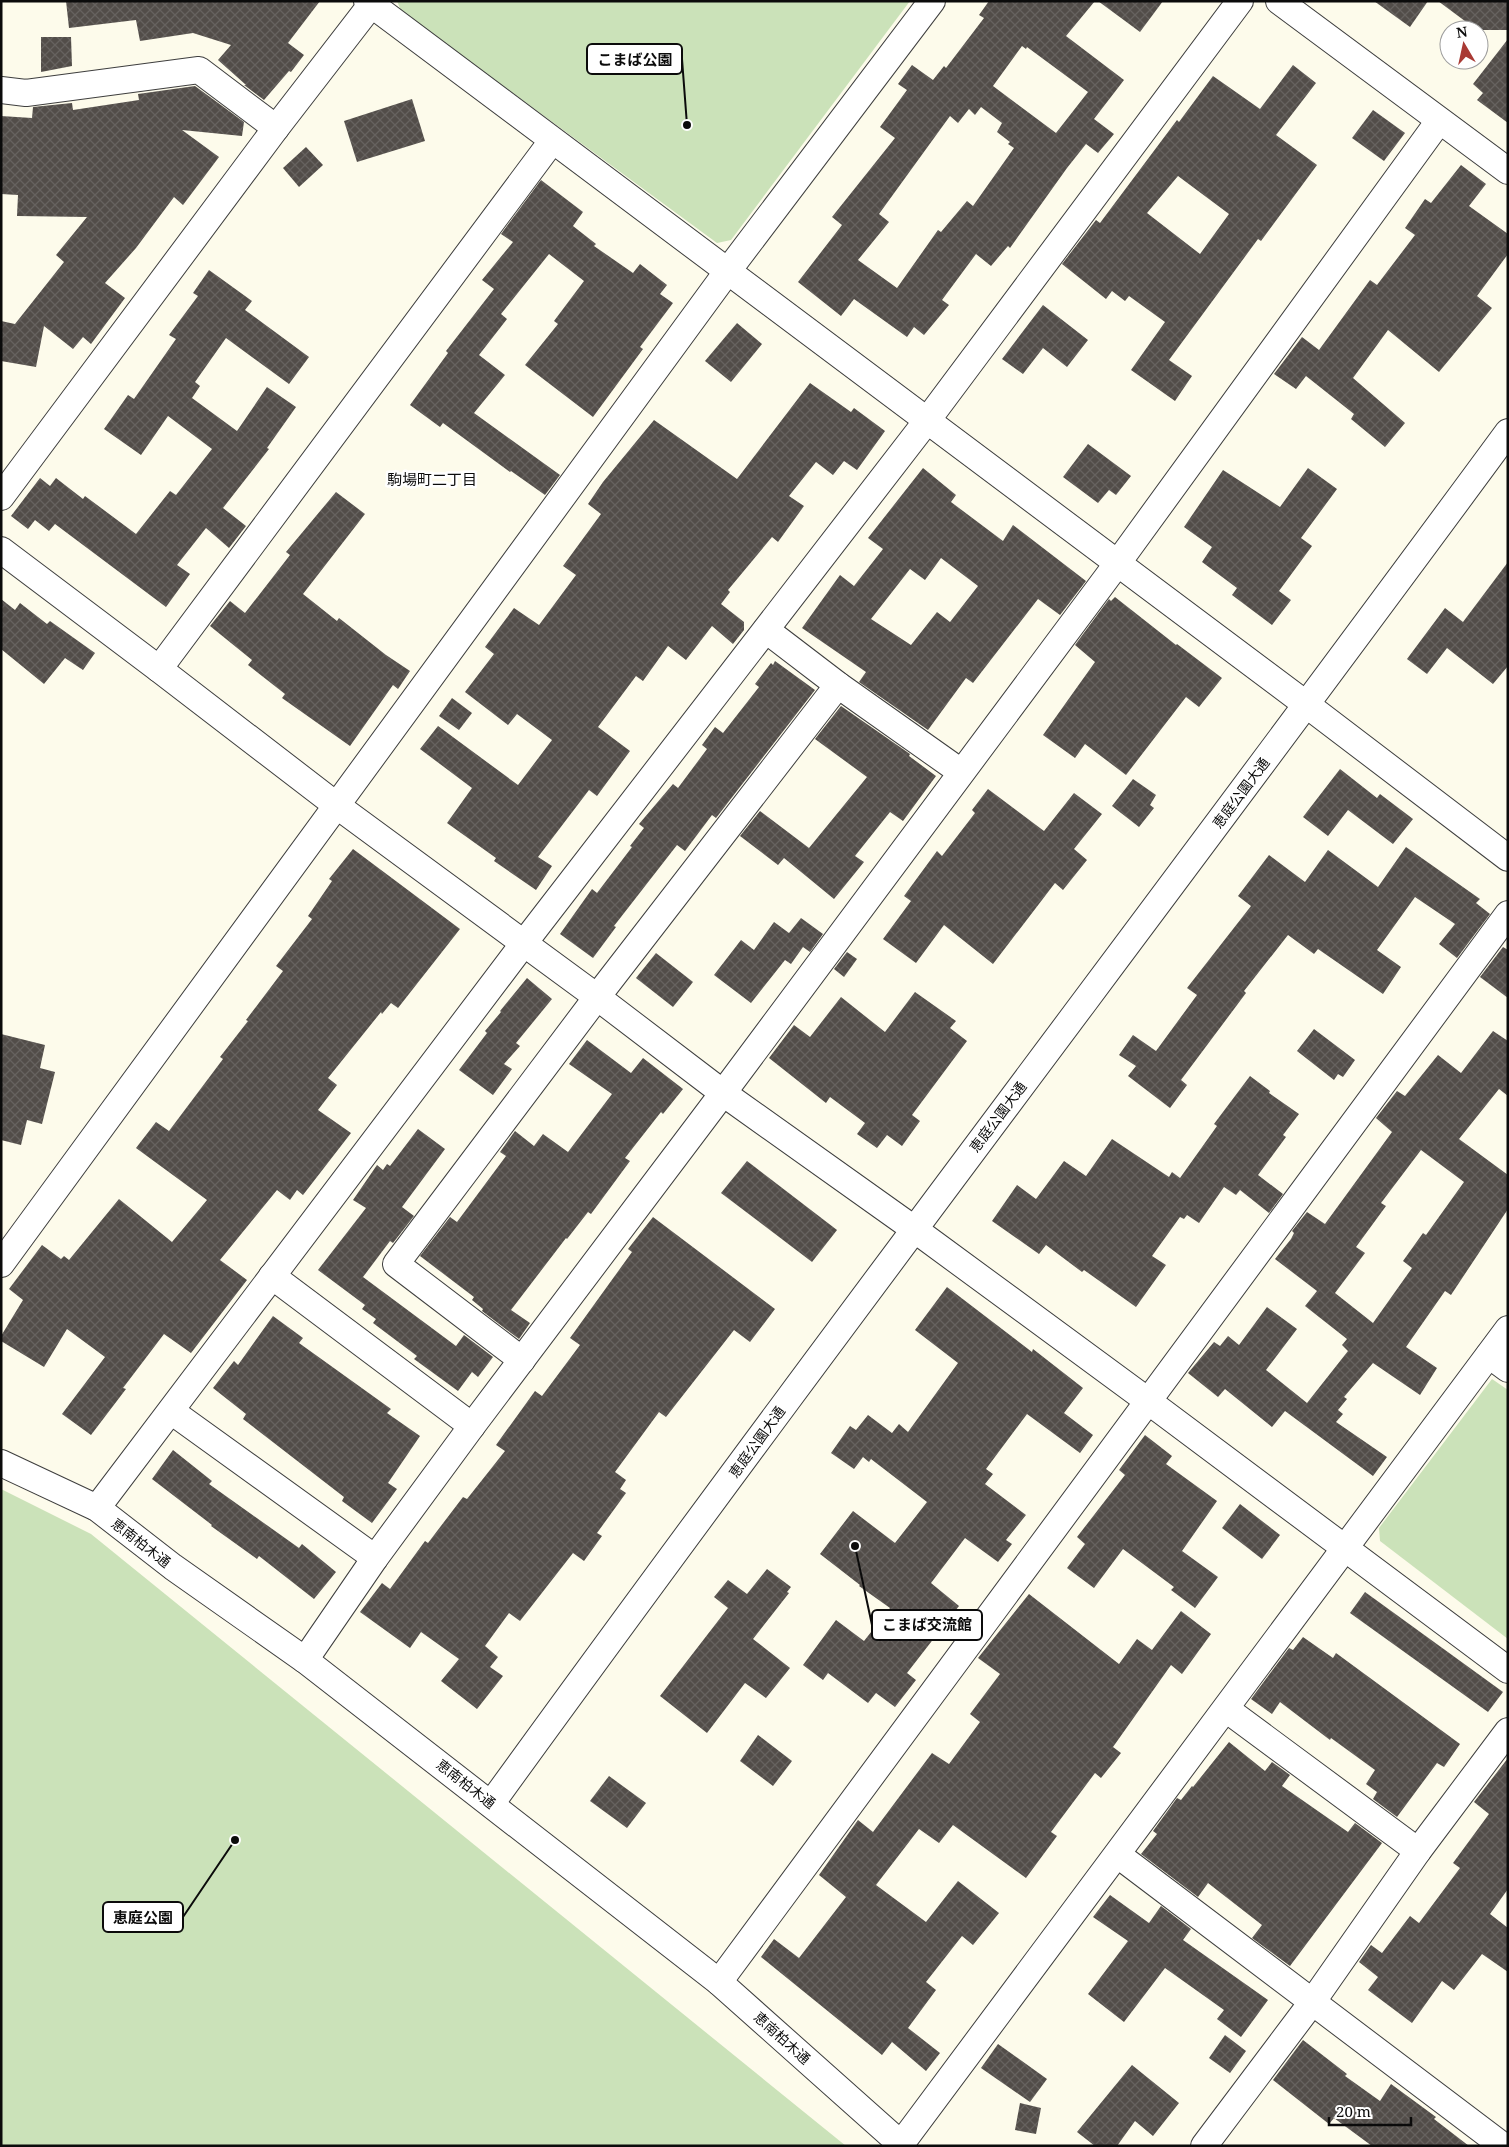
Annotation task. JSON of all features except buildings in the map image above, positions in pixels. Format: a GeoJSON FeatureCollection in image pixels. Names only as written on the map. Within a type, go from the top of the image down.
{"type":"FeatureCollection","features":[{"type":"Feature","properties":{"kind":"street"},"geometry":{"type":"LineString","coordinates":[[2,1262],[728,272],[932,1]]}},
{"type":"Feature","properties":{"kind":"street"},"geometry":{"type":"LineString","coordinates":[[97,1508],[524,943],[926,422],[1240,1]]}},
{"type":"Feature","properties":{"kind":"street"},"geometry":{"type":"LineString","coordinates":[[1279,1],[1508,171]]}},
{"type":"Feature","properties":{"kind":"street"},"geometry":{"type":"LineString","coordinates":[[1,497],[370,2],[552,141],[1307,705],[1508,858]]}},
{"type":"Feature","properties":{"kind":"street"},"geometry":{"type":"LineString","coordinates":[[1,90],[26,93],[199,70],[276,128]]}},
{"type":"Feature","properties":{"kind":"street"},"geometry":{"type":"LineString","coordinates":[[305,1660],[375,1558],[472,1426],[1117,564],[1439,121]]}},
{"type":"Feature","properties":{"kind":"street"},"geometry":{"type":"LineString","coordinates":[[160,669],[552,141]]}},
{"type":"Feature","properties":{"kind":"street","name":"恵庭公園大通"},"geometry":{"type":"LineString","coordinates":[[491,1804],[914,1229],[1307,705],[1508,432]]}},
{"type":"Feature","properties":{"kind":"street"},"geometry":{"type":"LineString","coordinates":[[1,550],[160,669],[336,805],[597,997],[723,1093],[914,1229],[1508,1670]]}},
{"type":"Feature","properties":{"kind":"street"},"geometry":{"type":"LineString","coordinates":[[766,630],[838,685],[960,772]]}},
{"type":"Feature","properties":{"kind":"street"},"geometry":{"type":"LineString","coordinates":[[522,1360],[396,1264],[597,997],[838,685]]}},
{"type":"Feature","properties":{"kind":"street"},"geometry":{"type":"LineString","coordinates":[[719,1982],[1508,914]]}},
{"type":"Feature","properties":{"kind":"street"},"geometry":{"type":"LineString","coordinates":[[272,1276],[472,1426]]}},
{"type":"Feature","properties":{"kind":"street"},"geometry":{"type":"LineString","coordinates":[[902,2145],[1345,1549],[1498,1362],[1508,1330]]}},
{"type":"Feature","properties":{"kind":"street"},"geometry":{"type":"LineString","coordinates":[[171,1411],[375,1558]]}},
{"type":"Feature","properties":{"kind":"street","name":"恵南柏木通"},"geometry":{"type":"LineString","coordinates":[[1,1463],[97,1508],[173,1567],[305,1660],[719,1982],[902,2145]]}},
{"type":"Feature","properties":{"kind":"street"},"geometry":{"type":"LineString","coordinates":[[1226,1709],[1418,1851]]}},
{"type":"Feature","properties":{"kind":"street"},"geometry":{"type":"LineString","coordinates":[[1204,2146],[1313,2002],[1418,1851],[1508,1731]]}},
{"type":"Feature","properties":{"kind":"street"},"geometry":{"type":"LineString","coordinates":[[1118,1855],[1503,2146]]}},
{"type":"Feature","properties":{"kind":"green space"},"geometry":{"type":"Polygon","coordinates":[[[397,1],[910,1],[731,240],[717,243],[401,11],[397,1]]]}},
{"type":"Feature","properties":{"kind":"green space"},"geometry":{"type":"Polygon","coordinates":[[[1492,1379],[1508,1390],[1508,1639],[1380,1541],[1379,1528],[1492,1379]]]}},
{"type":"Feature","properties":{"kind":"green space"},"geometry":{"type":"Polygon","coordinates":[[[1,1489],[91,1534],[846,2146],[1,2146],[1,1489]]]}},
{"type":"Feature","properties":{"kind":"place","name":"こまば公園"},"geometry":{"type":"Point","coordinates":[687,125]}},
{"type":"Feature","properties":{"kind":"place","name":"こまば交流館"},"geometry":{"type":"Point","coordinates":[855,1546]}},
{"type":"Feature","properties":{"kind":"place","name":"恵庭公園"},"geometry":{"type":"Point","coordinates":[235,1840]}},
{"type":"Feature","properties":{"kind":"district","name":"駒場町二丁目"},"geometry":{"type":"Point","coordinates":[432,480]}}]}
